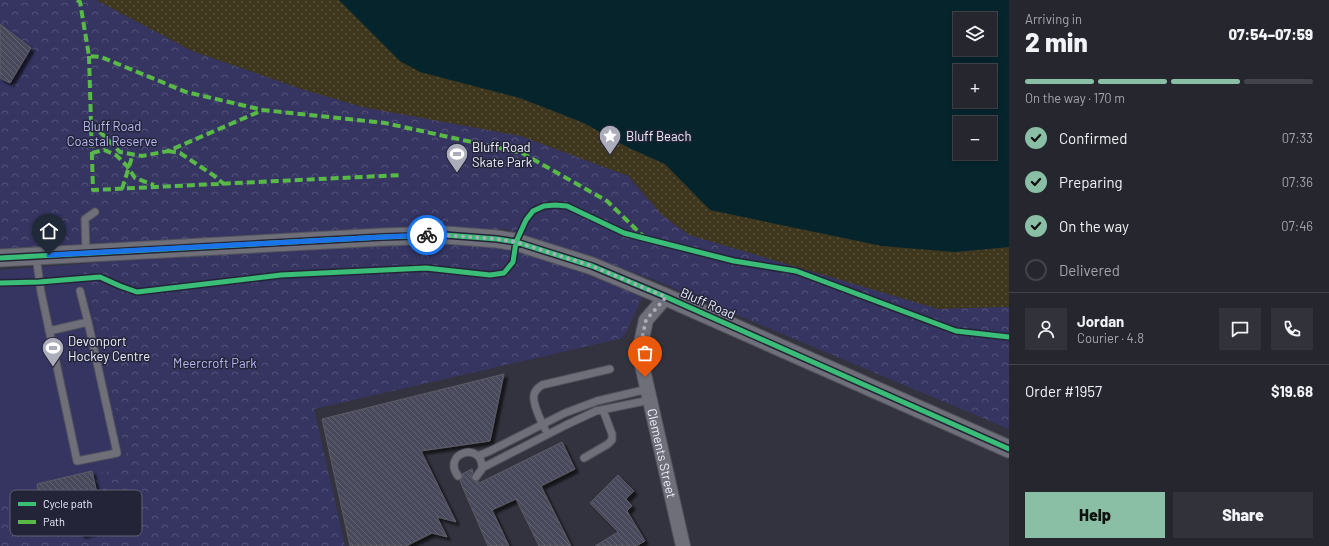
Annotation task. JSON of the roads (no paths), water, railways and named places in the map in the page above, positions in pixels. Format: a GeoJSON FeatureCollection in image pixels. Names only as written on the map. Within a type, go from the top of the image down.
{"type":"FeatureCollection","features":[{"type":"Feature","properties":{"kind":"street","name":"Bluff Road"},"geometry":{"type":"LineString","coordinates":[[0,258],[383,237],[445,235],[489,238],[516,242],[592,266],[666,297],[1009,449]]}},
{"type":"Feature","properties":{"kind":"street","name":"Clements Street"},"geometry":{"type":"LineString","coordinates":[[666,297],[646,320],[639,352],[683,546]]}},
{"type":"Feature","properties":{"kind":"lane"},"geometry":{"type":"LineString","coordinates":[[86,253],[85,219],[95,212]]}},
{"type":"Feature","properties":{"kind":"lane"},"geometry":{"type":"LineString","coordinates":[[36,256],[40,292],[77,461],[117,453],[80,291]]}},
{"type":"Feature","properties":{"kind":"lane"},"geometry":{"type":"LineString","coordinates":[[49,331],[88,322]]}},
{"type":"Feature","properties":{"kind":"lane"},"geometry":{"type":"LineString","coordinates":[[547,435],[534,400],[536,389],[542,385],[610,369]]}},
{"type":"Feature","properties":{"kind":"lane"},"geometry":{"type":"LineString","coordinates":[[482,468],[580,418],[649,395]]}},
{"type":"Feature","properties":{"kind":"lane"},"geometry":{"type":"LineString","coordinates":[[478,456],[490,452],[565,413],[597,401],[649,395]]}},
{"type":"Feature","properties":{"kind":"lane"},"geometry":{"type":"LineString","coordinates":[[584,458],[608,444],[612,440],[612,434],[603,410]]}},
{"type":"Feature","properties":{"kind":"lane"},"geometry":{"type":"LineString","coordinates":[[458,476],[454,467],[456,458],[464,452],[469,452],[478,456],[481,460],[482,468],[480,474],[476,477]]}},
{"type":"Feature","properties":{"kind":"water"},"geometry":{"type":"Polygon","coordinates":[[[339,0],[1009,0],[1009,247],[955,252],[882,246],[710,210],[665,164],[627,147],[584,123],[520,98],[420,72],[400,61],[339,0]]]}},
{"type":"Feature","properties":{"kind":"place","name":"Bluff Beach"},"geometry":{"type":"Point","coordinates":[610,156]}},
{"type":"Feature","properties":{"kind":"place","name":"Bluff Road Skate Park"},"geometry":{"type":"Point","coordinates":[457,174]}},
{"type":"Feature","properties":{"kind":"place","name":"Devonport Hockey Centre"},"geometry":{"type":"Point","coordinates":[53,368]}},
{"type":"Feature","properties":{"kind":"park label","name":"Bluff Road Coastal Reserve"},"geometry":{"type":"Point","coordinates":[112,134]}},
{"type":"Feature","properties":{"kind":"park label","name":"Meercroft Park"},"geometry":{"type":"Point","coordinates":[215,363]}}]}
